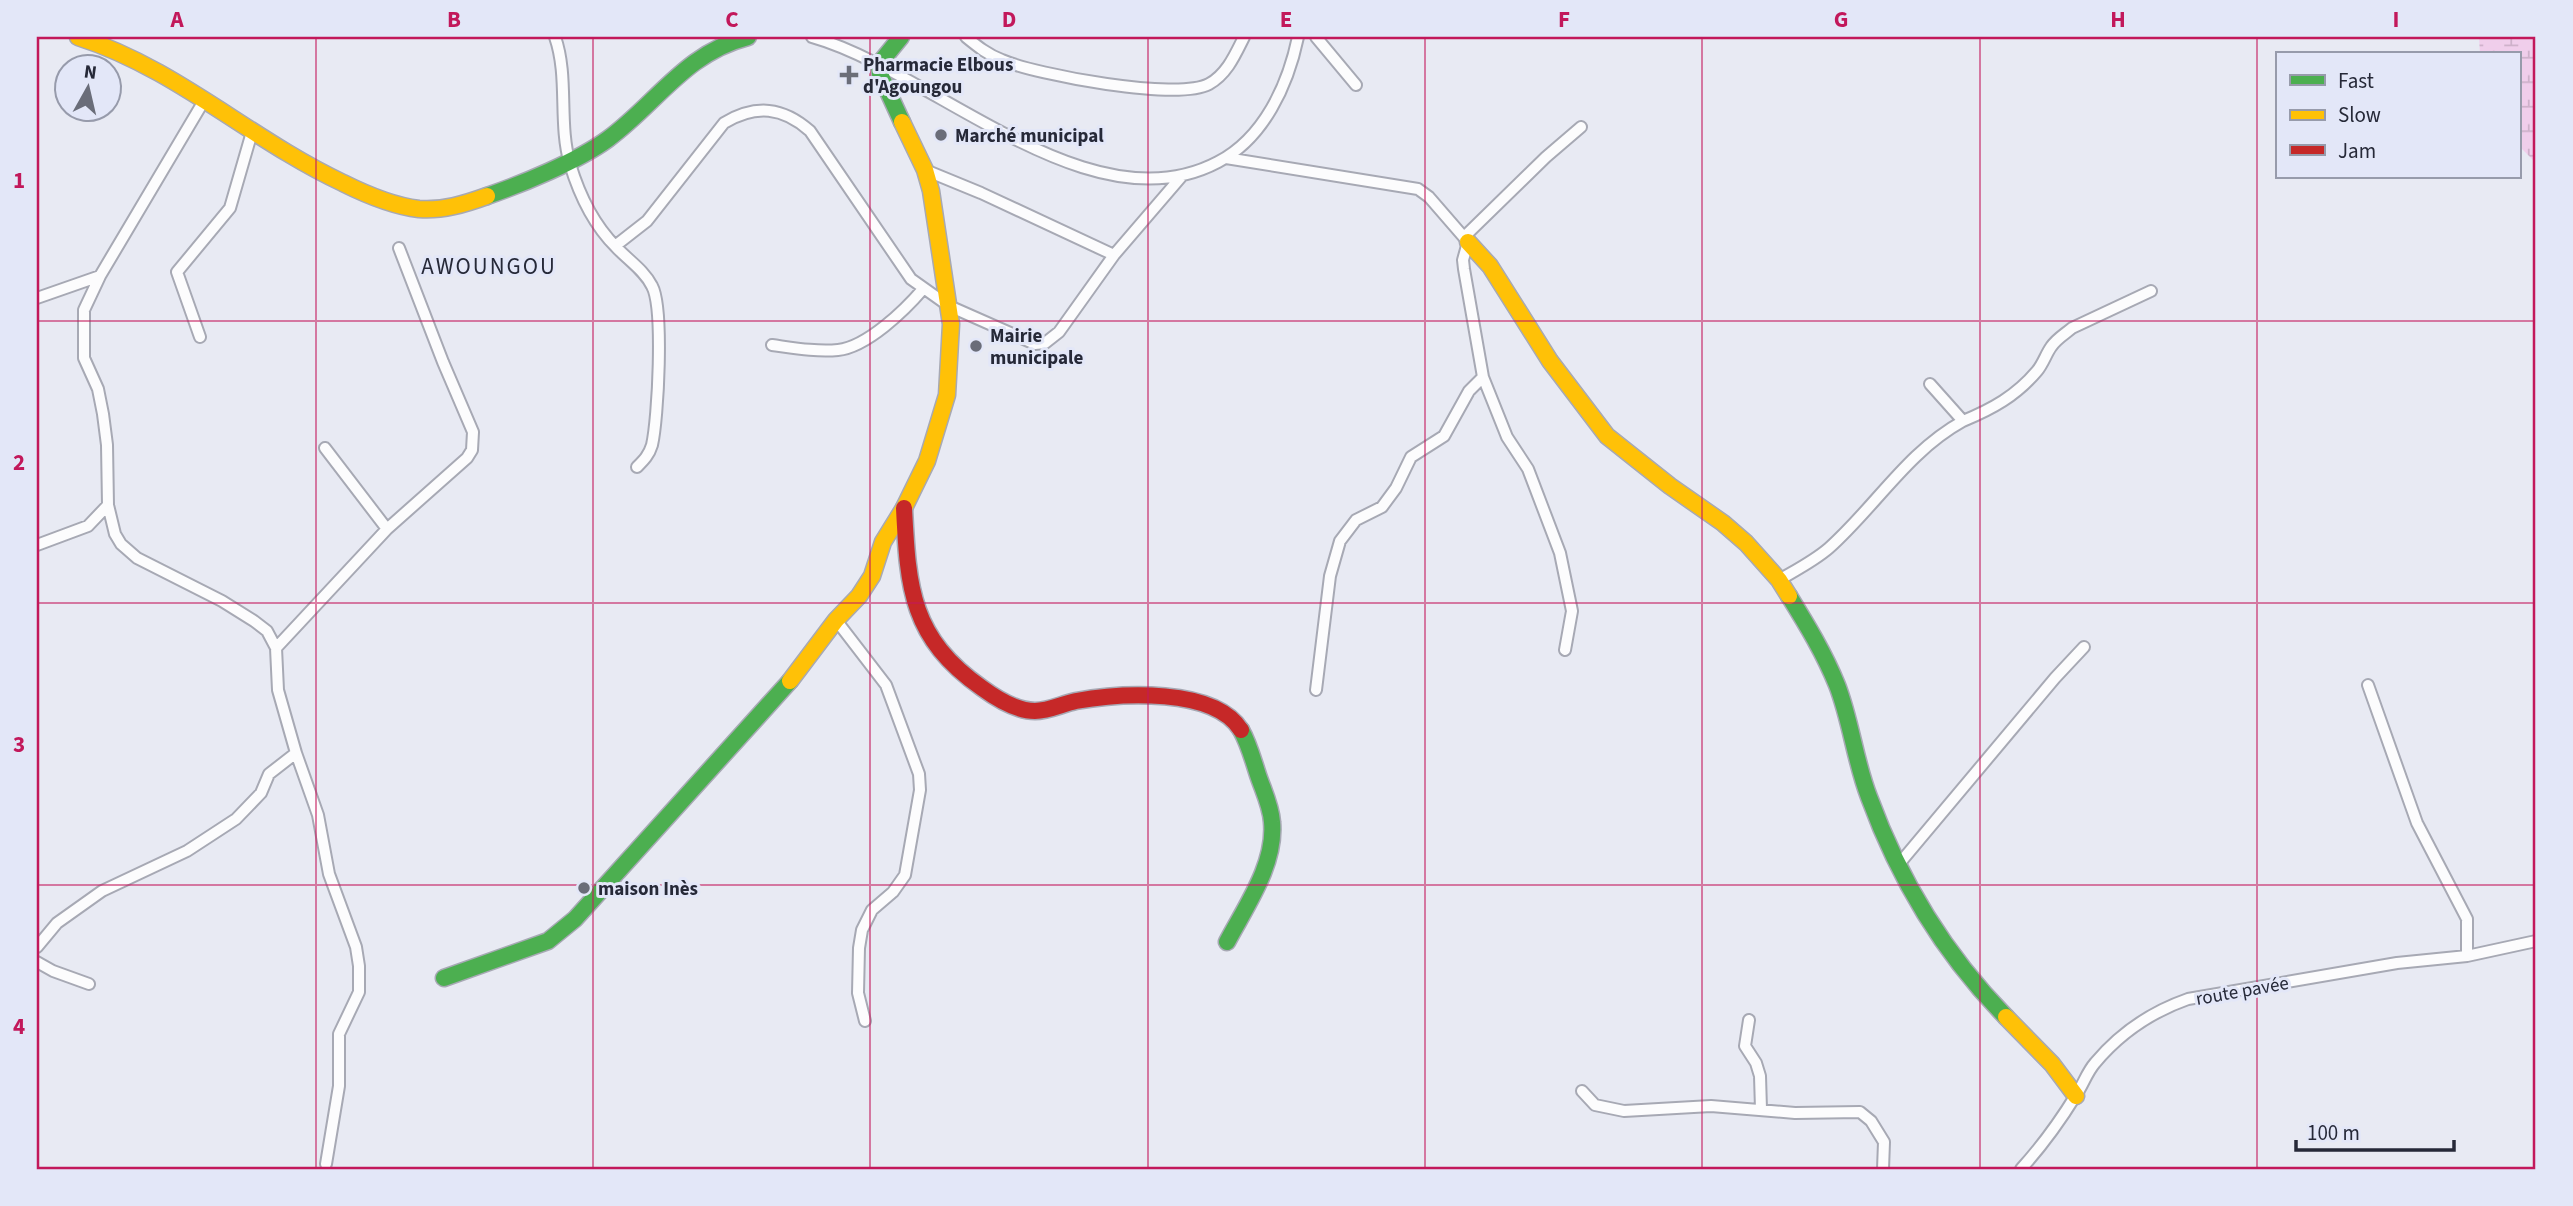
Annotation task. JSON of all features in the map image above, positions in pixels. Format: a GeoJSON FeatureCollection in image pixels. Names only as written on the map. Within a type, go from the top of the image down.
{"type":"FeatureCollection","features":[{"type":"Feature","properties":{"kind":"street"},"geometry":{"type":"LineString","coordinates":[[78,37],[132,57],[205,99],[306,166],[363,192],[409,207],[429,209],[456,206],[481,199],[598,148],[702,55],[748,37]]}},
{"type":"Feature","properties":{"kind":"street"},"geometry":{"type":"LineString","coordinates":[[555,37],[562,73],[569,161],[598,226],[615,247],[646,276],[654,289],[658,321],[652,447],[647,458],[637,467]]}},
{"type":"Feature","properties":{"kind":"street"},"geometry":{"type":"LineString","coordinates":[[813,37],[879,64],[1045,154],[1090,170],[1154,180],[1181,177],[1205,169],[1226,158],[1251,137],[1288,76],[1298,37]]}},
{"type":"Feature","properties":{"kind":"street"},"geometry":{"type":"LineString","coordinates":[[444,978],[510,956],[558,935],[681,804],[791,680],[872,576],[888,532],[904,508],[927,461],[947,395],[951,324],[925,170],[880,74],[879,64],[901,37]]}},
{"type":"Feature","properties":{"kind":"street"},"geometry":{"type":"LineString","coordinates":[[966,37],[983,50],[1019,66],[1091,81],[1167,90],[1194,90],[1210,83],[1232,62],[1244,37]]}},
{"type":"Feature","properties":{"kind":"street"},"geometry":{"type":"LineString","coordinates":[[1316,37],[1356,85]]}},
{"type":"Feature","properties":{"kind":"street"},"geometry":{"type":"LineString","coordinates":[[205,99],[100,276],[84,310],[84,358],[98,389],[103,414],[110,522],[121,544],[155,568],[222,601],[254,621],[267,631],[276,648],[278,690],[318,815],[329,874],[356,947],[359,966],[359,992],[339,1034],[339,1086],[326,1164]]}},
{"type":"Feature","properties":{"kind":"street"},"geometry":{"type":"LineString","coordinates":[[615,247],[647,221],[724,123],[741,113],[765,110],[795,118],[810,131],[900,265],[923,289],[949,306],[1017,337],[1035,344],[1045,343],[1064,326],[1114,255],[1181,177]]}},
{"type":"Feature","properties":{"kind":"street"},"geometry":{"type":"LineString","coordinates":[[1565,650],[1572,611],[1560,553],[1528,470],[1507,437],[1483,377],[1463,260],[1466,240],[1546,157],[1581,127]]}},
{"type":"Feature","properties":{"kind":"street"},"geometry":{"type":"LineString","coordinates":[[200,337],[177,272],[230,208],[252,132]]}},
{"type":"Feature","properties":{"kind":"street"},"geometry":{"type":"LineString","coordinates":[[1226,158],[1418,189],[1429,197],[1490,266],[1550,361],[1607,436],[1746,543],[1779,580],[1822,650],[1838,688],[1856,760],[1870,800],[1899,864],[1930,922],[1978,989],[2052,1064],[2076,1096]]}},
{"type":"Feature","properties":{"kind":"street"},"geometry":{"type":"LineString","coordinates":[[925,170],[1114,255]]}},
{"type":"Feature","properties":{"kind":"street"},"geometry":{"type":"LineString","coordinates":[[276,648],[387,529],[467,458],[472,450],[473,432],[399,248]]}},
{"type":"Feature","properties":{"kind":"street"},"geometry":{"type":"LineString","coordinates":[[37,298],[100,276]]}},
{"type":"Feature","properties":{"kind":"street"},"geometry":{"type":"LineString","coordinates":[[772,345],[841,350],[864,341],[910,305],[923,289]]}},
{"type":"Feature","properties":{"kind":"street"},"geometry":{"type":"LineString","coordinates":[[1779,580],[1830,548],[1900,471],[1931,443],[1963,421],[2003,402],[2018,391],[2039,369],[2051,346],[2073,328],[2151,291]]}},
{"type":"Feature","properties":{"kind":"street"},"geometry":{"type":"LineString","coordinates":[[1316,690],[1330,576],[1340,541],[1356,520],[1382,507],[1396,488],[1411,457],[1444,436],[1469,391],[1483,377]]}},
{"type":"Feature","properties":{"kind":"street"},"geometry":{"type":"LineString","coordinates":[[1930,384],[1963,421]]}},
{"type":"Feature","properties":{"kind":"street"},"geometry":{"type":"LineString","coordinates":[[325,448],[387,529]]}},
{"type":"Feature","properties":{"kind":"street"},"geometry":{"type":"LineString","coordinates":[[37,545],[88,526],[108,505]]}},
{"type":"Feature","properties":{"kind":"street"},"geometry":{"type":"LineString","coordinates":[[904,508],[906,571],[923,626],[939,652],[975,685],[1009,705],[1031,711],[1046,711],[1073,701],[1097,698],[1191,699],[1228,714],[1243,732],[1272,821],[1273,840],[1264,866],[1227,942]]}},
{"type":"Feature","properties":{"kind":"street"},"geometry":{"type":"LineString","coordinates":[[836,620],[886,685],[919,774],[920,790],[905,875],[893,892],[872,910],[862,930],[858,993],[865,1021]]}},
{"type":"Feature","properties":{"kind":"street"},"geometry":{"type":"LineString","coordinates":[[1899,864],[2084,647]]}},
{"type":"Feature","properties":{"kind":"street"},"geometry":{"type":"LineString","coordinates":[[2368,685],[2417,823],[2466,919],[2468,956]]}},
{"type":"Feature","properties":{"kind":"street"},"geometry":{"type":"LineString","coordinates":[[37,947],[58,923],[102,891],[187,851],[236,819],[261,793],[270,774],[296,753]]}},
{"type":"Feature","properties":{"kind":"street","name":"route pavée"},"geometry":{"type":"LineString","coordinates":[[2021,1169],[2076,1096],[2093,1065],[2113,1044],[2148,1016],[2167,1006],[2188,999],[2384,966],[2468,956],[2536,941]]}},
{"type":"Feature","properties":{"kind":"street"},"geometry":{"type":"LineString","coordinates":[[37,962],[89,984]]}},
{"type":"Feature","properties":{"kind":"street"},"geometry":{"type":"LineString","coordinates":[[1749,1020],[1745,1046],[1756,1062],[1760,1076],[1761,1109]]}},
{"type":"Feature","properties":{"kind":"street"},"geometry":{"type":"LineString","coordinates":[[1582,1091],[1595,1105],[1624,1111],[1684,1107],[1860,1112],[1871,1121],[1884,1142],[1883,1169]]}},
{"type":"Feature","properties":{"kind":"green space"},"geometry":{"type":"Polygon","coordinates":[[[2479,37],[2536,37],[2536,163],[2520,147],[2520,52],[2480,52],[2479,37]]]}},
{"type":"Feature","properties":{"kind":"traffic: fast"},"geometry":{"type":"LineString","coordinates":[[487,196],[549,171],[596,147],[626,125],[689,67],[726,44],[748,37]]}},
{"type":"Feature","properties":{"kind":"traffic: fast"},"geometry":{"type":"LineString","coordinates":[[901,37],[879,64],[880,74],[902,122]]}},
{"type":"Feature","properties":{"kind":"traffic: fast"},"geometry":{"type":"LineString","coordinates":[[1789,596],[1821,650],[1837,685],[1869,797],[1894,857],[1944,942],[2006,1017]]}},
{"type":"Feature","properties":{"kind":"traffic: fast"},"geometry":{"type":"LineString","coordinates":[[444,978],[548,941],[575,919],[790,681]]}},
{"type":"Feature","properties":{"kind":"traffic: fast"},"geometry":{"type":"LineString","coordinates":[[1227,942],[1265,869],[1272,838],[1268,804],[1241,730]]}},
{"type":"Feature","properties":{"kind":"traffic: slow"},"geometry":{"type":"LineString","coordinates":[[78,37],[114,50],[148,67],[309,166],[371,196],[419,209],[453,206],[487,196]]}},
{"type":"Feature","properties":{"kind":"traffic: slow"},"geometry":{"type":"LineString","coordinates":[[790,681],[872,576],[883,542],[904,508],[927,461],[947,395],[951,324],[931,191],[925,170],[902,122]]}},
{"type":"Feature","properties":{"kind":"traffic: slow"},"geometry":{"type":"LineString","coordinates":[[1468,242],[1490,266],[1550,361],[1607,436],[1746,543],[1779,580],[1789,596]]}},
{"type":"Feature","properties":{"kind":"traffic: slow"},"geometry":{"type":"LineString","coordinates":[[2006,1017],[2052,1064],[2076,1096]]}},
{"type":"Feature","properties":{"kind":"traffic: jam"},"geometry":{"type":"LineString","coordinates":[[904,508],[912,587],[927,630],[940,650],[958,669],[994,696],[1014,707],[1035,711],[1095,698],[1165,696],[1210,706],[1228,716],[1241,730]]}},
{"type":"Feature","properties":{"kind":"place","name":"Pharmacie Elbous d'Agoungou"},"geometry":{"type":"Point","coordinates":[849,75]}},
{"type":"Feature","properties":{"kind":"place","name":"Marché municipal"},"geometry":{"type":"Point","coordinates":[941,135]}},
{"type":"Feature","properties":{"kind":"place","name":"Mairie municipale"},"geometry":{"type":"Point","coordinates":[976,346]}},
{"type":"Feature","properties":{"kind":"place","name":"maison Inès"},"geometry":{"type":"Point","coordinates":[584,888]}},
{"type":"Feature","properties":{"kind":"district","name":"AWOUNGOU"},"geometry":{"type":"Point","coordinates":[489,266]}}]}
